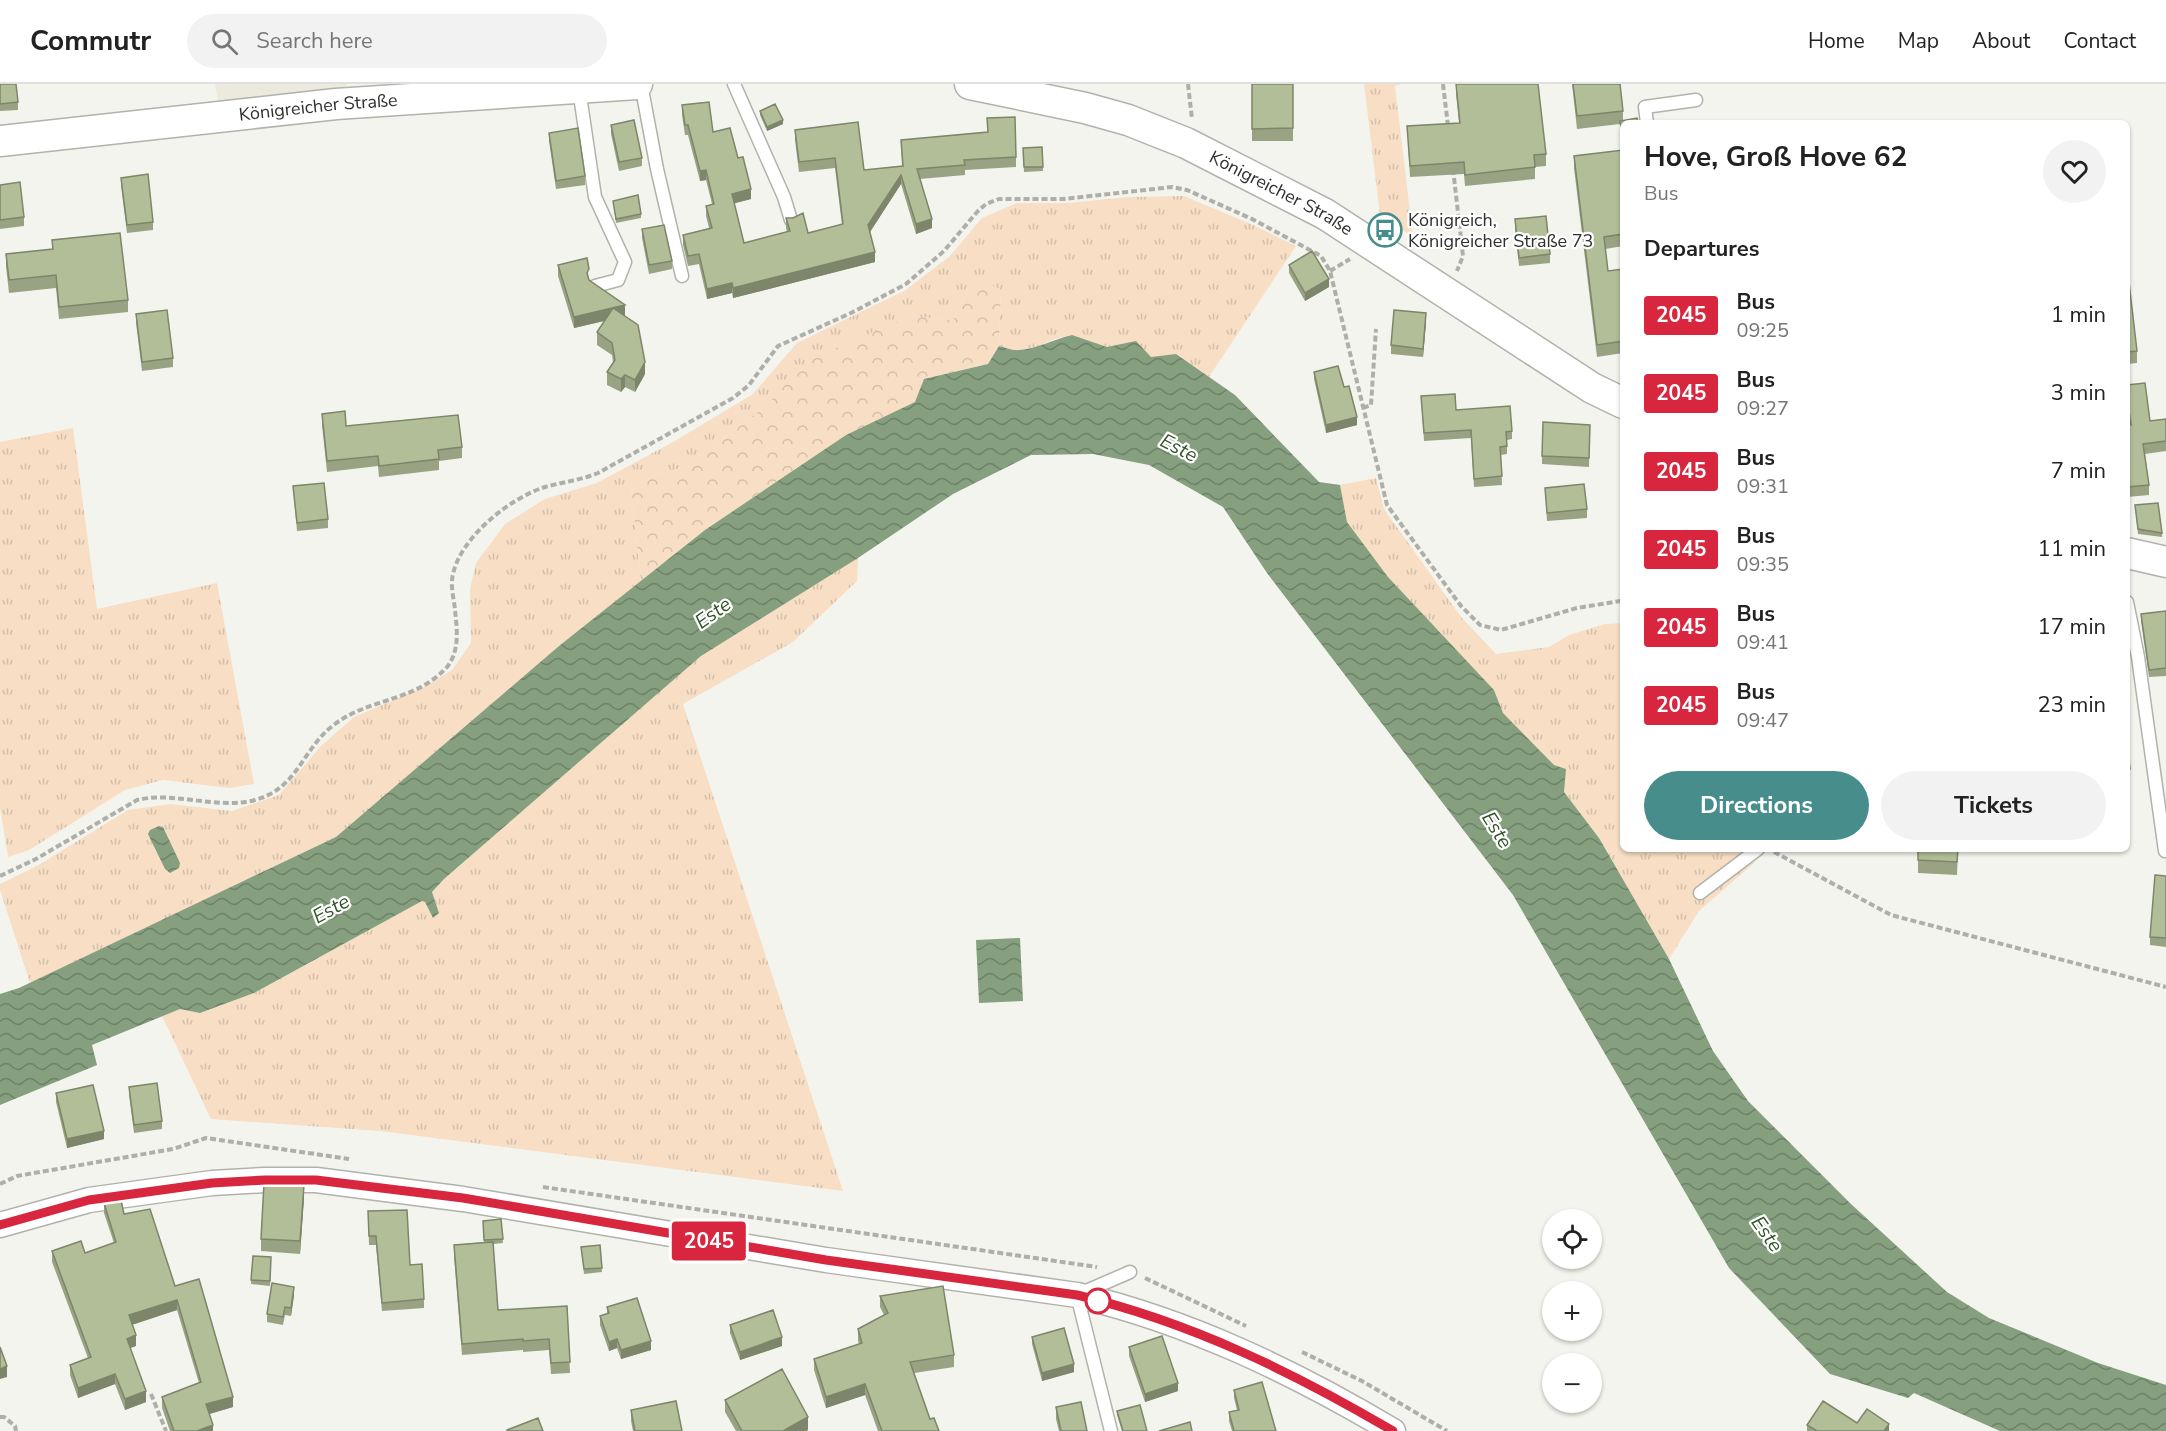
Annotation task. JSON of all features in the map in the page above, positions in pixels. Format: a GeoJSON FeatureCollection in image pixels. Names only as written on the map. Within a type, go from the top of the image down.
{"type":"FeatureCollection","features":[{"type":"Feature","properties":{"kind":"street","name":"Königreicher Straße"},"geometry":{"type":"LineString","coordinates":[[0,141],[335,99],[639,84]]}},
{"type":"Feature","properties":{"kind":"street","name":"Königreicher Straße"},"geometry":{"type":"LineString","coordinates":[[970,84],[1085,108],[1128,120],[1186,143],[1325,214],[1592,388],[1620,402]]}},
{"type":"Feature","properties":{"kind":"street"},"geometry":{"type":"LineString","coordinates":[[2130,554],[2166,562]]}},
{"type":"Feature","properties":{"kind":"street"},"geometry":{"type":"LineString","coordinates":[[0,1225],[89,1200],[212,1183],[316,1180],[463,1198],[826,1260],[1077,1295],[1117,1305],[1193,1330],[1231,1346],[1331,1396],[1393,1431]]}},
{"type":"Feature","properties":{"kind":"lane"},"geometry":{"type":"LineString","coordinates":[[639,84],[682,276]]}},
{"type":"Feature","properties":{"kind":"lane"},"geometry":{"type":"LineString","coordinates":[[734,84],[784,197],[790,220]]}},
{"type":"Feature","properties":{"kind":"lane"},"geometry":{"type":"LineString","coordinates":[[579,87],[595,197],[625,262],[618,280],[595,286]]}},
{"type":"Feature","properties":{"kind":"lane"},"geometry":{"type":"LineString","coordinates":[[1647,120],[1645,107],[1696,100]]}},
{"type":"Feature","properties":{"kind":"lane"},"geometry":{"type":"LineString","coordinates":[[2130,617],[2138,657],[2165,851]]}},
{"type":"Feature","properties":{"kind":"lane"},"geometry":{"type":"LineString","coordinates":[[1700,893],[1754,852]]}},
{"type":"Feature","properties":{"kind":"lane"},"geometry":{"type":"LineString","coordinates":[[1111,1431],[1077,1295],[1130,1272]]}},
{"type":"Feature","properties":{"kind":"path"},"geometry":{"type":"LineString","coordinates":[[1186,143],[1192,118],[1188,84]]}},
{"type":"Feature","properties":{"kind":"path"},"geometry":{"type":"LineString","coordinates":[[1443,84],[1449,130]]}},
{"type":"Feature","properties":{"kind":"path"},"geometry":{"type":"LineString","coordinates":[[1447,294],[1463,256],[1452,164]]}},
{"type":"Feature","properties":{"kind":"path"},"geometry":{"type":"LineString","coordinates":[[0,876],[36,859],[137,800],[150,797],[230,802],[251,801],[275,792],[293,777],[320,737],[338,721],[417,690],[448,666],[458,640],[452,578],[455,565],[472,539],[504,509],[521,497],[544,488],[584,479],[598,473],[733,398],[749,385],[778,346],[851,313],[906,284],[944,251],[977,212],[986,204],[999,200],[1064,199],[1172,187],[1187,190],[1252,219],[1321,256],[1330,272],[1387,505],[1461,606],[1480,625],[1501,630],[1576,608],[1620,601]]}},
{"type":"Feature","properties":{"kind":"path"},"geometry":{"type":"LineString","coordinates":[[1363,408],[1371,405],[1376,329]]}},
{"type":"Feature","properties":{"kind":"path"},"geometry":{"type":"LineString","coordinates":[[1774,852],[1891,915],[2166,987]]}},
{"type":"Feature","properties":{"kind":"path"},"geometry":{"type":"LineString","coordinates":[[0,1184],[17,1176],[173,1149],[206,1138]]}},
{"type":"Feature","properties":{"kind":"path"},"geometry":{"type":"LineString","coordinates":[[151,1394],[166,1431]]}},
{"type":"Feature","properties":{"kind":"path"},"geometry":{"type":"LineString","coordinates":[[0,1417],[4,1417],[15,1426],[16,1431]]}},
{"type":"Feature","properties":{"kind":"shaded area"},"geometry":{"type":"Polygon","coordinates":[[[215,84],[346,84],[346,88],[219,105],[215,84]]]}},
{"type":"Feature","properties":{"kind":"green space"},"geometry":{"type":"Polygon","coordinates":[[[1364,84],[1401,84],[1395,86],[1413,237],[1380,215],[1364,84]]]}},
{"type":"Feature","properties":{"kind":"green space"},"geometry":{"type":"Polygon","coordinates":[[[1184,196],[1296,246],[1209,377],[1176,354],[1151,358],[1136,342],[1107,347],[1072,335],[1017,351],[999,346],[1001,290],[968,290],[953,320],[911,316],[809,360],[766,406],[686,467],[654,475],[631,489],[641,582],[559,646],[336,837],[30,983],[0,884],[37,866],[128,810],[170,804],[232,811],[279,795],[321,746],[354,717],[424,687],[452,670],[471,643],[470,589],[476,563],[505,524],[545,499],[597,483],[673,442],[753,394],[797,343],[904,291],[949,257],[982,218],[1017,203],[1069,203],[1128,197],[1184,196]]]}},
{"type":"Feature","properties":{"kind":"green space"},"geometry":{"type":"Polygon","coordinates":[[[984,281],[1001,290],[999,346],[988,364],[924,379],[916,402],[846,435],[705,530],[641,582],[631,489],[654,475],[686,467],[766,406],[808,360],[911,316],[953,320],[968,290],[984,281]]]}},
{"type":"Feature","properties":{"kind":"green space"},"geometry":{"type":"Polygon","coordinates":[[[73,428],[97,609],[217,583],[254,784],[229,788],[163,780],[125,790],[29,850],[8,857],[0,807],[0,442],[73,428]]]}},
{"type":"Feature","properties":{"kind":"green space"},"geometry":{"type":"Polygon","coordinates":[[[1376,478],[1384,509],[1461,617],[1496,654],[1549,647],[1569,635],[1605,624],[1620,623],[1620,852],[1746,852],[1754,863],[1699,911],[1669,959],[1599,838],[1564,792],[1554,765],[1503,713],[1494,690],[1388,577],[1347,522],[1340,485],[1376,478]]]}},
{"type":"Feature","properties":{"kind":"green space"},"geometry":{"type":"Polygon","coordinates":[[[858,558],[857,581],[793,642],[683,704],[843,1191],[380,1131],[211,1119],[162,1016],[181,1009],[200,1013],[254,993],[422,901],[425,902],[433,917],[439,913],[432,892],[444,879],[701,656],[858,558]]]}},
{"type":"Feature","properties":{"kind":"water","name":"Este"},"geometry":{"type":"Polygon","coordinates":[[[1072,335],[1107,347],[1136,341],[1151,357],[1176,354],[1235,395],[1319,482],[1340,485],[1347,522],[1388,577],[1494,690],[1503,713],[1554,765],[1566,769],[1564,792],[1599,838],[1669,959],[1713,1051],[1748,1101],[1851,1204],[1947,1292],[1989,1318],[2098,1363],[2166,1385],[2166,1431],[2000,1431],[1914,1393],[1908,1398],[1830,1374],[1729,1268],[1513,895],[1267,573],[1223,507],[1149,465],[1093,454],[1031,455],[953,494],[858,558],[701,656],[444,879],[432,892],[439,913],[433,918],[425,902],[422,901],[254,993],[200,1013],[180,1009],[92,1045],[97,1065],[0,1105],[0,994],[19,988],[336,837],[559,646],[705,530],[846,435],[915,402],[924,379],[988,364],[999,346],[1014,350],[1026,349],[1072,335]]]}},
{"type":"Feature","properties":{"kind":"water"},"geometry":{"type":"Polygon","coordinates":[[[159,826],[163,827],[180,863],[179,868],[170,873],[165,869],[148,834],[150,830],[159,826]]]}},
{"type":"Feature","properties":{"kind":"water"},"geometry":{"type":"Polygon","coordinates":[[[1020,938],[1023,1001],[979,1003],[976,940],[1020,938]]]}},
{"type":"Feature","properties":{"kind":"building"},"geometry":{"type":"Polygon","coordinates":[[[0,84],[16,84],[18,102],[0,104],[0,84]]]}},
{"type":"Feature","properties":{"kind":"building"},"geometry":{"type":"Polygon","coordinates":[[[1252,84],[1293,84],[1293,128],[1252,129],[1252,84]]]}},
{"type":"Feature","properties":{"kind":"building"},"geometry":{"type":"Polygon","coordinates":[[[1456,84],[1538,84],[1546,154],[1534,155],[1535,167],[1465,175],[1464,162],[1410,166],[1407,126],[1460,123],[1456,84]]]}},
{"type":"Feature","properties":{"kind":"building"},"geometry":{"type":"Polygon","coordinates":[[[1573,84],[1620,84],[1623,111],[1577,116],[1573,84]]]}},
{"type":"Feature","properties":{"kind":"building"},"geometry":{"type":"Polygon","coordinates":[[[709,102],[713,132],[730,128],[738,158],[743,157],[751,189],[732,194],[744,243],[790,231],[786,218],[793,218],[803,213],[808,233],[843,224],[835,158],[799,162],[795,130],[858,122],[864,170],[903,166],[901,140],[988,132],[987,118],[1015,117],[1016,157],[964,160],[965,165],[917,169],[932,219],[916,224],[901,175],[868,225],[875,252],[733,288],[732,283],[707,289],[699,254],[688,256],[683,235],[712,228],[706,206],[714,204],[706,170],[700,171],[688,125],[685,125],[682,105],[709,102]]]}},
{"type":"Feature","properties":{"kind":"building"},"geometry":{"type":"Polygon","coordinates":[[[775,104],[783,120],[767,127],[760,111],[775,104]]]}},
{"type":"Feature","properties":{"kind":"building"},"geometry":{"type":"Polygon","coordinates":[[[634,120],[642,158],[619,162],[611,125],[634,120]]]}},
{"type":"Feature","properties":{"kind":"building"},"geometry":{"type":"Polygon","coordinates":[[[578,128],[585,176],[556,181],[549,133],[578,128]]]}},
{"type":"Feature","properties":{"kind":"building"},"geometry":{"type":"Polygon","coordinates":[[[1042,147],[1043,167],[1024,167],[1023,148],[1042,147]]]}},
{"type":"Feature","properties":{"kind":"building"},"geometry":{"type":"Polygon","coordinates":[[[1620,150],[1620,234],[1604,237],[1608,271],[1620,269],[1620,341],[1597,345],[1574,156],[1620,150]]]}},
{"type":"Feature","properties":{"kind":"building"},"geometry":{"type":"Polygon","coordinates":[[[148,174],[153,222],[127,225],[121,178],[148,174]]]}},
{"type":"Feature","properties":{"kind":"building"},"geometry":{"type":"Polygon","coordinates":[[[20,182],[24,217],[0,220],[0,185],[20,182]]]}},
{"type":"Feature","properties":{"kind":"building"},"geometry":{"type":"Polygon","coordinates":[[[638,195],[641,214],[616,219],[613,201],[638,195]]]}},
{"type":"Feature","properties":{"kind":"building"},"geometry":{"type":"Polygon","coordinates":[[[1546,216],[1550,254],[1519,258],[1515,219],[1546,216]]]}},
{"type":"Feature","properties":{"kind":"building"},"geometry":{"type":"Polygon","coordinates":[[[664,225],[672,261],[649,265],[642,229],[664,225]]]}},
{"type":"Feature","properties":{"kind":"building"},"geometry":{"type":"Polygon","coordinates":[[[120,233],[128,300],[59,307],[56,275],[9,280],[6,254],[53,249],[52,240],[120,233]]]}},
{"type":"Feature","properties":{"kind":"building"},"geometry":{"type":"Polygon","coordinates":[[[1312,251],[1329,279],[1305,293],[1289,265],[1312,251]]]}},
{"type":"Feature","properties":{"kind":"building"},"geometry":{"type":"Polygon","coordinates":[[[587,258],[589,280],[625,305],[574,317],[558,265],[587,258]]]}},
{"type":"Feature","properties":{"kind":"building"},"geometry":{"type":"Polygon","coordinates":[[[2130,291],[2137,351],[2130,352],[2130,291]]]}},
{"type":"Feature","properties":{"kind":"building"},"geometry":{"type":"Polygon","coordinates":[[[613,308],[638,325],[645,362],[635,380],[625,375],[621,379],[607,372],[615,360],[612,343],[597,332],[613,308]]]}},
{"type":"Feature","properties":{"kind":"building"},"geometry":{"type":"Polygon","coordinates":[[[167,310],[173,358],[142,362],[136,314],[167,310]]]}},
{"type":"Feature","properties":{"kind":"building"},"geometry":{"type":"Polygon","coordinates":[[[1394,310],[1426,313],[1423,349],[1391,345],[1394,310]]]}},
{"type":"Feature","properties":{"kind":"building"},"geometry":{"type":"Polygon","coordinates":[[[1338,366],[1344,387],[1349,386],[1357,417],[1326,425],[1314,372],[1338,366]]]}},
{"type":"Feature","properties":{"kind":"building"},"geometry":{"type":"Polygon","coordinates":[[[2145,383],[2150,421],[2166,419],[2166,441],[2143,444],[2149,485],[2130,487],[2130,385],[2145,383]]]}},
{"type":"Feature","properties":{"kind":"building"},"geometry":{"type":"Polygon","coordinates":[[[1455,394],[1456,410],[1510,406],[1512,431],[1506,432],[1507,446],[1500,447],[1502,476],[1474,479],[1471,430],[1424,433],[1421,396],[1455,394]]]}},
{"type":"Feature","properties":{"kind":"building"},"geometry":{"type":"Polygon","coordinates":[[[345,411],[346,426],[458,415],[462,447],[438,450],[439,459],[379,466],[378,456],[327,461],[322,414],[345,411]]]}},
{"type":"Feature","properties":{"kind":"building"},"geometry":{"type":"Polygon","coordinates":[[[1543,422],[1590,425],[1589,458],[1542,456],[1543,422]]]}},
{"type":"Feature","properties":{"kind":"building"},"geometry":{"type":"Polygon","coordinates":[[[324,483],[328,519],[297,523],[293,486],[324,483]]]}},
{"type":"Feature","properties":{"kind":"building"},"geometry":{"type":"Polygon","coordinates":[[[1584,484],[1587,509],[1547,513],[1545,488],[1584,484]]]}},
{"type":"Feature","properties":{"kind":"building"},"geometry":{"type":"Polygon","coordinates":[[[2158,503],[2162,533],[2138,529],[2135,505],[2158,503]]]}},
{"type":"Feature","properties":{"kind":"building"},"geometry":{"type":"Polygon","coordinates":[[[2166,611],[2166,668],[2149,670],[2141,614],[2166,611]]]}},
{"type":"Feature","properties":{"kind":"building"},"geometry":{"type":"Polygon","coordinates":[[[1918,852],[1958,852],[1957,862],[1918,860],[1918,852]]]}},
{"type":"Feature","properties":{"kind":"building"},"geometry":{"type":"Polygon","coordinates":[[[2155,875],[2166,876],[2166,938],[2150,937],[2155,875]]]}},
{"type":"Feature","properties":{"kind":"building"},"geometry":{"type":"Polygon","coordinates":[[[157,1083],[162,1121],[134,1125],[129,1087],[157,1083]]]}},
{"type":"Feature","properties":{"kind":"building"},"geometry":{"type":"Polygon","coordinates":[[[93,1085],[104,1131],[67,1139],[56,1093],[93,1085]]]}},
{"type":"Feature","properties":{"kind":"building"},"geometry":{"type":"Polygon","coordinates":[[[264,1183],[304,1185],[300,1241],[261,1239],[264,1183]]]}},
{"type":"Feature","properties":{"kind":"building"},"geometry":{"type":"Polygon","coordinates":[[[121,1200],[124,1214],[150,1209],[175,1286],[199,1279],[233,1397],[206,1404],[213,1425],[197,1431],[174,1431],[162,1397],[201,1382],[177,1300],[129,1315],[136,1335],[127,1339],[146,1391],[125,1399],[115,1374],[78,1388],[70,1365],[91,1357],[52,1251],[81,1241],[85,1253],[116,1242],[104,1203],[121,1200]]]}},
{"type":"Feature","properties":{"kind":"building"},"geometry":{"type":"Polygon","coordinates":[[[407,1210],[410,1265],[422,1264],[424,1299],[382,1303],[376,1236],[369,1236],[368,1211],[407,1210]]]}},
{"type":"Feature","properties":{"kind":"building"},"geometry":{"type":"Polygon","coordinates":[[[501,1219],[503,1239],[484,1240],[483,1221],[501,1219]]]}},
{"type":"Feature","properties":{"kind":"building"},"geometry":{"type":"Polygon","coordinates":[[[493,1242],[498,1310],[567,1306],[570,1362],[551,1363],[549,1339],[462,1344],[454,1245],[493,1242]]]}},
{"type":"Feature","properties":{"kind":"building"},"geometry":{"type":"Polygon","coordinates":[[[600,1245],[602,1268],[584,1269],[581,1247],[600,1245]]]}},
{"type":"Feature","properties":{"kind":"building"},"geometry":{"type":"Polygon","coordinates":[[[253,1256],[271,1257],[270,1281],[251,1280],[253,1256]]]}},
{"type":"Feature","properties":{"kind":"building"},"geometry":{"type":"Polygon","coordinates":[[[272,1283],[294,1287],[291,1308],[285,1307],[283,1317],[267,1314],[272,1283]]]}},
{"type":"Feature","properties":{"kind":"building"},"geometry":{"type":"Polygon","coordinates":[[[943,1286],[954,1355],[910,1362],[930,1419],[934,1418],[939,1431],[882,1431],[865,1384],[826,1397],[814,1359],[862,1343],[858,1329],[888,1313],[880,1296],[943,1286]]]}},
{"type":"Feature","properties":{"kind":"building"},"geometry":{"type":"Polygon","coordinates":[[[637,1298],[651,1341],[621,1350],[617,1339],[609,1342],[600,1316],[609,1313],[607,1307],[637,1298]]]}},
{"type":"Feature","properties":{"kind":"building"},"geometry":{"type":"Polygon","coordinates":[[[773,1310],[782,1337],[740,1352],[730,1325],[773,1310]]]}},
{"type":"Feature","properties":{"kind":"building"},"geometry":{"type":"Polygon","coordinates":[[[1064,1328],[1074,1364],[1042,1373],[1032,1337],[1064,1328]]]}},
{"type":"Feature","properties":{"kind":"building"},"geometry":{"type":"Polygon","coordinates":[[[1162,1336],[1178,1383],[1145,1394],[1129,1347],[1162,1336]]]}},
{"type":"Feature","properties":{"kind":"building"},"geometry":{"type":"Polygon","coordinates":[[[0,1347],[7,1366],[0,1369],[0,1347]]]}},
{"type":"Feature","properties":{"kind":"building"},"geometry":{"type":"Polygon","coordinates":[[[782,1369],[808,1417],[783,1431],[742,1431],[725,1400],[782,1369]]]}},
{"type":"Feature","properties":{"kind":"building"},"geometry":{"type":"Polygon","coordinates":[[[1262,1382],[1276,1431],[1234,1431],[1229,1412],[1239,1410],[1234,1390],[1262,1382]]]}},
{"type":"Feature","properties":{"kind":"building"},"geometry":{"type":"Polygon","coordinates":[[[676,1401],[682,1431],[635,1431],[631,1410],[676,1401]]]}},
{"type":"Feature","properties":{"kind":"building"},"geometry":{"type":"Polygon","coordinates":[[[1823,1401],[1857,1423],[1867,1409],[1889,1424],[1884,1431],[1817,1431],[1807,1425],[1823,1401]]]}},
{"type":"Feature","properties":{"kind":"building"},"geometry":{"type":"Polygon","coordinates":[[[1081,1402],[1087,1431],[1061,1431],[1056,1407],[1081,1402]]]}},
{"type":"Feature","properties":{"kind":"building"},"geometry":{"type":"Polygon","coordinates":[[[1140,1405],[1147,1431],[1123,1431],[1117,1411],[1140,1405]]]}},
{"type":"Feature","properties":{"kind":"building"},"geometry":{"type":"Polygon","coordinates":[[[538,1418],[543,1431],[507,1431],[507,1430],[538,1418]]]}},
{"type":"Feature","properties":{"kind":"building"},"geometry":{"type":"Polygon","coordinates":[[[1190,1422],[1192,1431],[1159,1431],[1190,1422]]]}},
{"type":"Feature","properties":{"kind":"bus line","name":"2045"},"geometry":{"type":"LineString","coordinates":[[0,1225],[89,1200],[212,1183],[316,1180],[463,1198],[826,1260],[1077,1295],[1117,1305],[1193,1330],[1231,1346],[1331,1396],[1393,1431]]}},
{"type":"Feature","properties":{"kind":"place","name":"Königreich, Königreicher Straße 73"},"geometry":{"type":"Point","coordinates":[1385,230]}}]}
